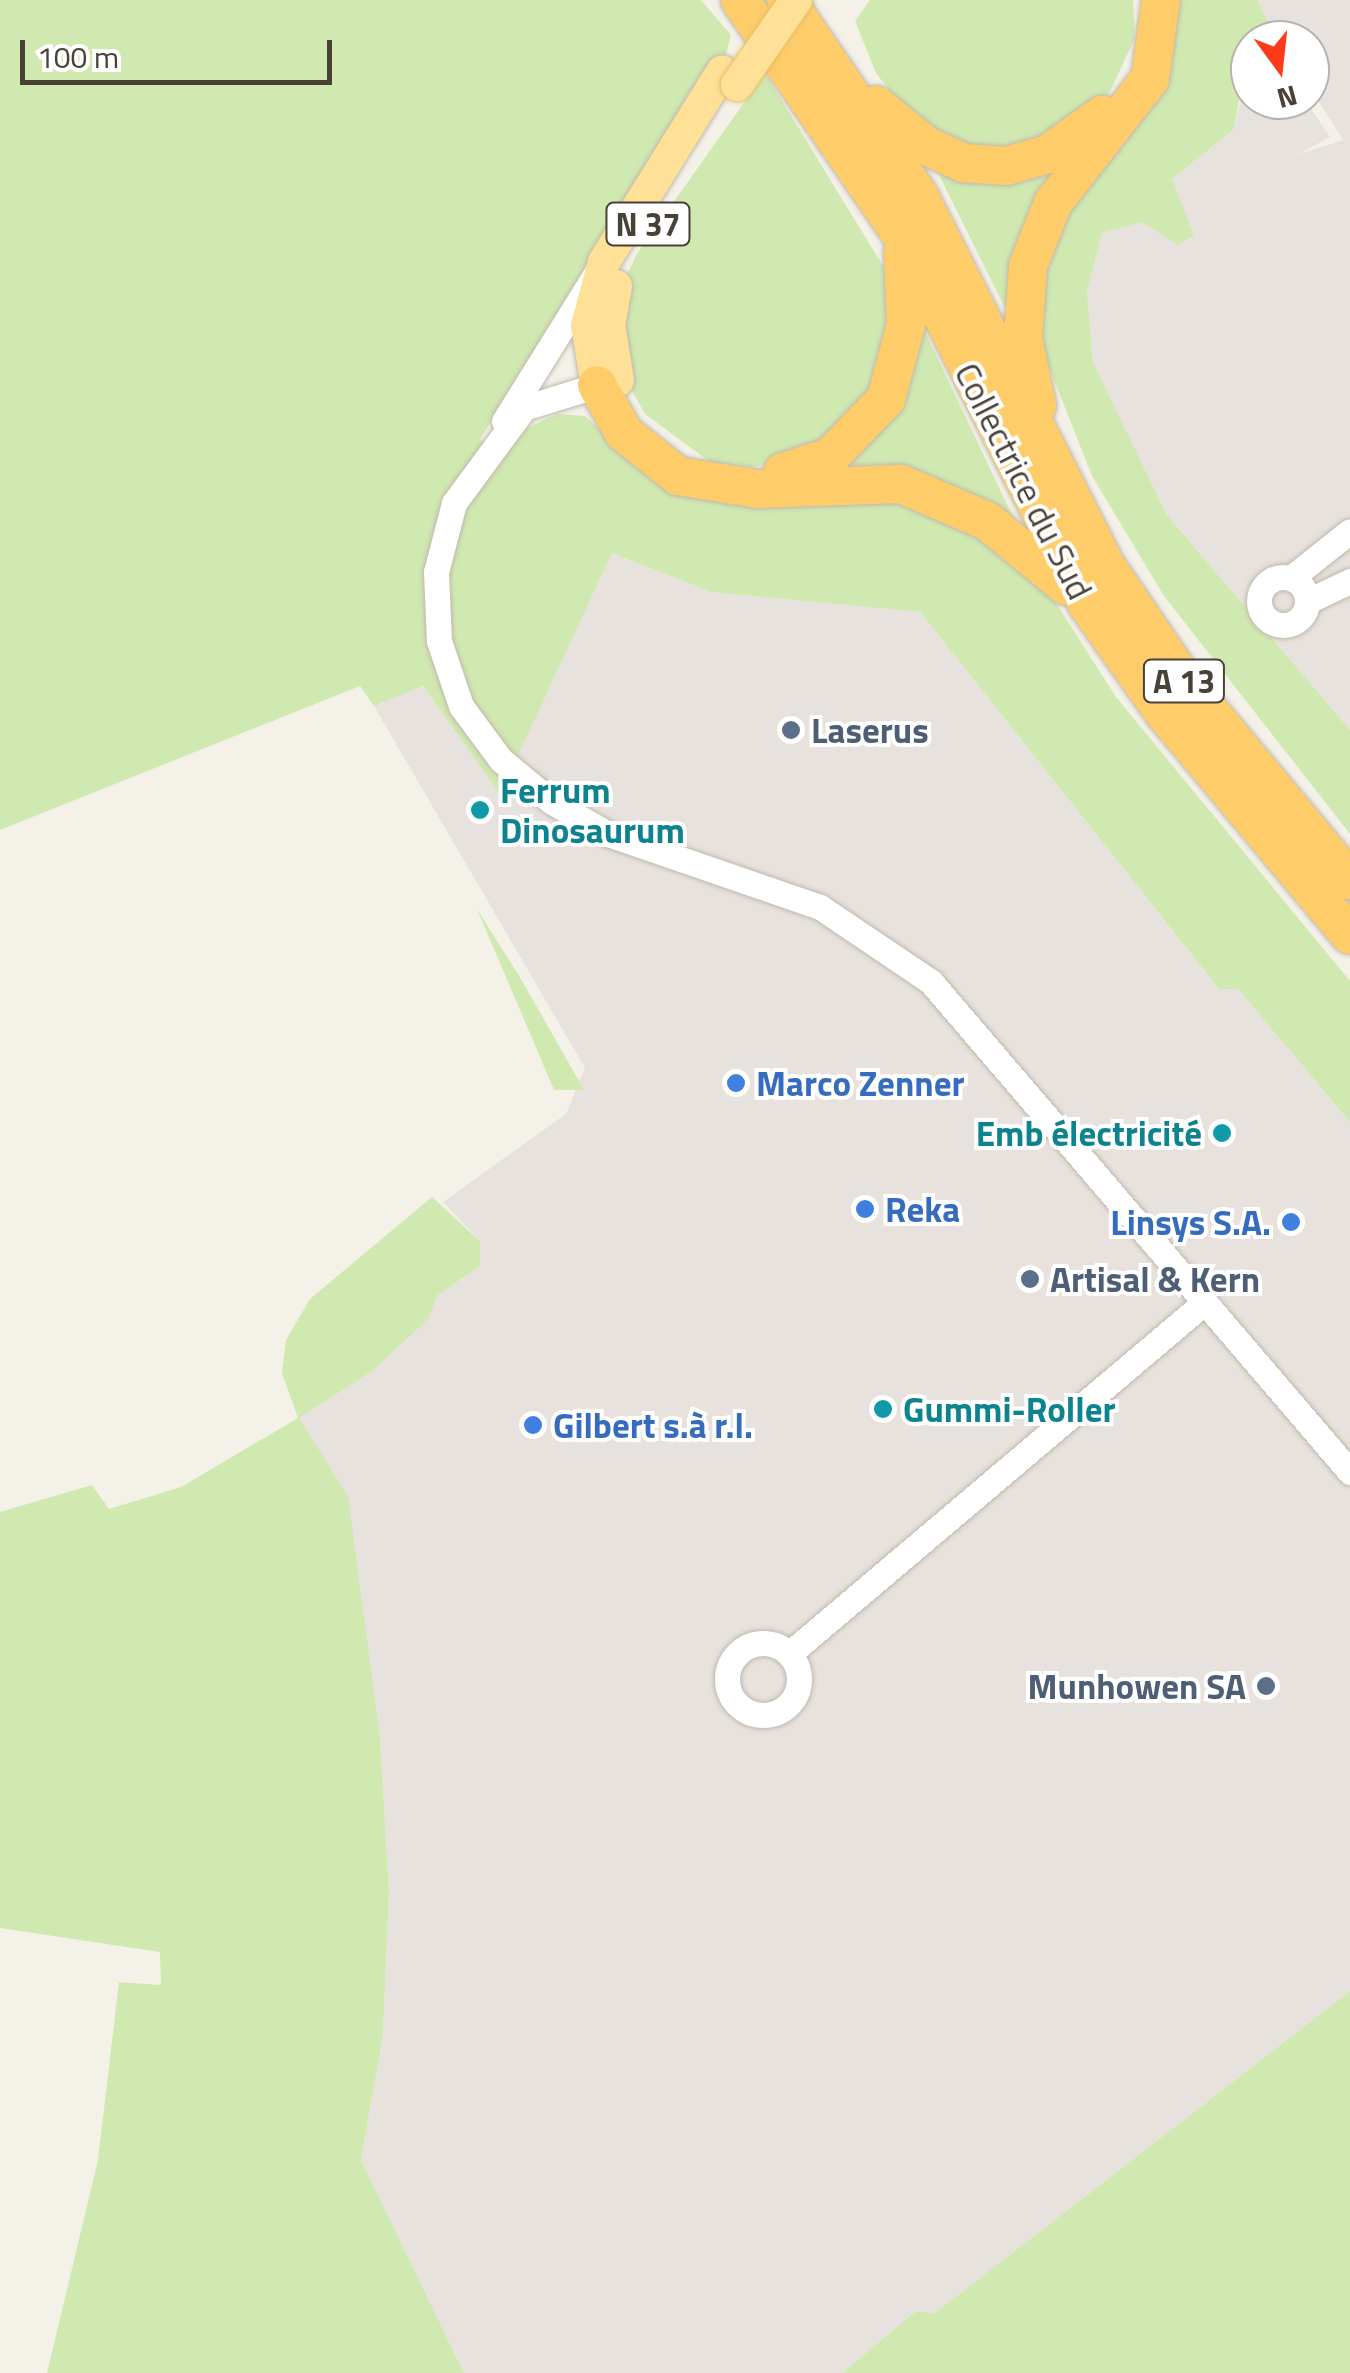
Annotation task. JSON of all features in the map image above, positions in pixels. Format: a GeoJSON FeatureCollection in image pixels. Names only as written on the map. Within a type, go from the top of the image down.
{"type":"FeatureCollection","features":[{"type":"Feature","properties":{"kind":"highway","name":"Collectrice du Sud"},"geometry":{"type":"LineString","coordinates":[[740,0],[902,236],[1087,604],[1165,714],[1350,935]]}},
{"type":"Feature","properties":{"kind":"highway","name":"Collectrice du Sud"},"geometry":{"type":"LineString","coordinates":[[786,0],[841,75],[928,213],[1048,460],[1175,668],[1350,880]]}},
{"type":"Feature","properties":{"kind":"highway","name":"A 13"},"geometry":{"type":"LineString","coordinates":[[841,75],[927,146],[964,164],[1006,166],[1048,154],[1116,101],[1145,37],[1144,0]]}},
{"type":"Feature","properties":{"kind":"highway","name":"A 13"},"geometry":{"type":"LineString","coordinates":[[1048,460],[1023,338],[1028,266],[1053,203],[1150,78],[1160,0]]}},
{"type":"Feature","properties":{"kind":"highway"},"geometry":{"type":"LineString","coordinates":[[608,382],[639,418],[706,467],[748,475],[830,457],[862,431],[901,362],[902,236]]}},
{"type":"Feature","properties":{"kind":"highway","name":"A 13"},"geometry":{"type":"LineString","coordinates":[[608,382],[624,432],[678,476],[758,489],[856,480],[933,494],[987,521],[1087,604]]}},
{"type":"Feature","properties":{"kind":"main road","name":"N 37"},"geometry":{"type":"LineString","coordinates":[[608,382],[612,294],[771,0]]}},
{"type":"Feature","properties":{"kind":"main road","name":"N 37"},"geometry":{"type":"LineString","coordinates":[[608,382],[587,326],[604,262],[730,78],[796,0]]}},
{"type":"Feature","properties":{"kind":"street"},"geometry":{"type":"LineString","coordinates":[[604,262],[454,503],[436,572],[439,641],[462,706],[501,760],[608,834],[820,908],[901,959],[980,1032],[1350,1472]]}},
{"type":"Feature","properties":{"kind":"street"},"geometry":{"type":"LineString","coordinates":[[499,430],[524,408],[608,382]]}},
{"type":"Feature","properties":{"kind":"street"},"geometry":{"type":"LineString","coordinates":[[1350,530],[1291,578],[1262,588],[1266,618],[1288,625],[1308,602],[1350,581]]}},
{"type":"Feature","properties":{"kind":"street"},"geometry":{"type":"LineString","coordinates":[[1291,578],[1308,602]]}},
{"type":"Feature","properties":{"kind":"street"},"geometry":{"type":"LineString","coordinates":[[789,1654],[1205,1302]]}},
{"type":"Feature","properties":{"kind":"shaded area"},"geometry":{"type":"Polygon","coordinates":[[[1257,0],[1350,0],[1350,730],[1167,515],[1093,364],[1087,292],[1102,233],[1142,221],[1177,245],[1172,179],[1234,129],[1236,120],[1319,120],[1330,137],[1299,154],[1343,140],[1330,120],[1330,20],[1268,20],[1257,0]]]}},
{"type":"Feature","properties":{"kind":"shaded area"},"geometry":{"type":"Polygon","coordinates":[[[612,553],[711,592],[920,612],[1218,988],[1238,989],[1350,1122],[1350,1991],[935,2313],[916,2311],[842,2373],[464,2373],[361,2160],[383,2035],[389,1891],[380,1737],[298,1418],[371,1372],[427,1319],[437,1296],[480,1266],[480,1241],[443,1202],[566,1114],[585,1068],[374,706],[422,685],[500,793],[612,553]]]}},
{"type":"Feature","properties":{"kind":"green space"},"geometry":{"type":"Polygon","coordinates":[[[0,0],[701,0],[731,35],[725,58],[480,439],[498,455],[527,428],[557,414],[585,416],[645,470],[946,508],[1047,589],[1116,697],[1350,981],[1350,1122],[1238,989],[1219,989],[920,612],[711,592],[612,553],[500,794],[423,686],[374,706],[360,686],[0,830],[0,0]]]}},
{"type":"Feature","properties":{"kind":"green space"},"geometry":{"type":"Polygon","coordinates":[[[870,0],[1133,0],[1135,38],[1107,98],[1045,149],[965,155],[911,119],[876,73],[855,21],[870,0]]]}},
{"type":"Feature","properties":{"kind":"green space"},"geometry":{"type":"Polygon","coordinates":[[[1174,0],[1257,0],[1268,20],[1230,20],[1230,120],[1236,120],[1234,129],[1172,179],[1194,236],[1177,245],[1142,222],[1102,233],[1087,292],[1093,363],[1167,515],[1350,730],[1350,834],[1164,596],[1092,476],[1034,329],[1041,255],[1174,0]]]}},
{"type":"Feature","properties":{"kind":"green space"},"geometry":{"type":"Polygon","coordinates":[[[765,73],[883,266],[896,316],[880,395],[792,462],[751,467],[710,462],[645,414],[625,378],[618,296],[636,255],[765,73]]]}},
{"type":"Feature","properties":{"kind":"green space"},"geometry":{"type":"Polygon","coordinates":[[[1080,148],[1014,305],[1004,306],[933,163],[1080,148]]]}},
{"type":"Feature","properties":{"kind":"green space"},"geometry":{"type":"Polygon","coordinates":[[[916,313],[1026,544],[822,469],[916,313]]]}},
{"type":"Feature","properties":{"kind":"green space"},"geometry":{"type":"Polygon","coordinates":[[[477,909],[521,979],[584,1090],[554,1090],[477,909]]]}},
{"type":"Feature","properties":{"kind":"green space"},"geometry":{"type":"Polygon","coordinates":[[[432,1197],[480,1241],[480,1266],[437,1296],[428,1319],[371,1372],[299,1418],[348,1496],[380,1737],[389,1891],[383,2035],[361,2160],[464,2373],[47,2373],[98,2160],[119,1982],[161,1985],[160,1952],[0,1928],[0,1512],[92,1485],[109,1509],[181,1487],[298,1418],[282,1373],[286,1340],[310,1299],[432,1197]]]}},
{"type":"Feature","properties":{"kind":"green space"},"geometry":{"type":"Polygon","coordinates":[[[1350,1991],[1350,2373],[842,2373],[916,2311],[935,2313],[1350,1991]]]}},
{"type":"Feature","properties":{"kind":"place","name":"Laserus"},"geometry":{"type":"Point","coordinates":[791,730]}},
{"type":"Feature","properties":{"kind":"place","name":"Ferrum Dinosaurum"},"geometry":{"type":"Point","coordinates":[480,810]}},
{"type":"Feature","properties":{"kind":"place","name":"Marco Zenner"},"geometry":{"type":"Point","coordinates":[736,1083]}},
{"type":"Feature","properties":{"kind":"place","name":"Emb électricité"},"geometry":{"type":"Point","coordinates":[1222,1133]}},
{"type":"Feature","properties":{"kind":"place","name":"Reka"},"geometry":{"type":"Point","coordinates":[865,1209]}},
{"type":"Feature","properties":{"kind":"place","name":"Linsys S.A."},"geometry":{"type":"Point","coordinates":[1291,1222]}},
{"type":"Feature","properties":{"kind":"place","name":"Artisal & Kern"},"geometry":{"type":"Point","coordinates":[1030,1279]}},
{"type":"Feature","properties":{"kind":"place","name":"Gummi-Roller"},"geometry":{"type":"Point","coordinates":[883,1409]}},
{"type":"Feature","properties":{"kind":"place","name":"Gilbert s.à r.l."},"geometry":{"type":"Point","coordinates":[533,1425]}},
{"type":"Feature","properties":{"kind":"place","name":"Munhowen SA"},"geometry":{"type":"Point","coordinates":[1266,1686]}}]}
